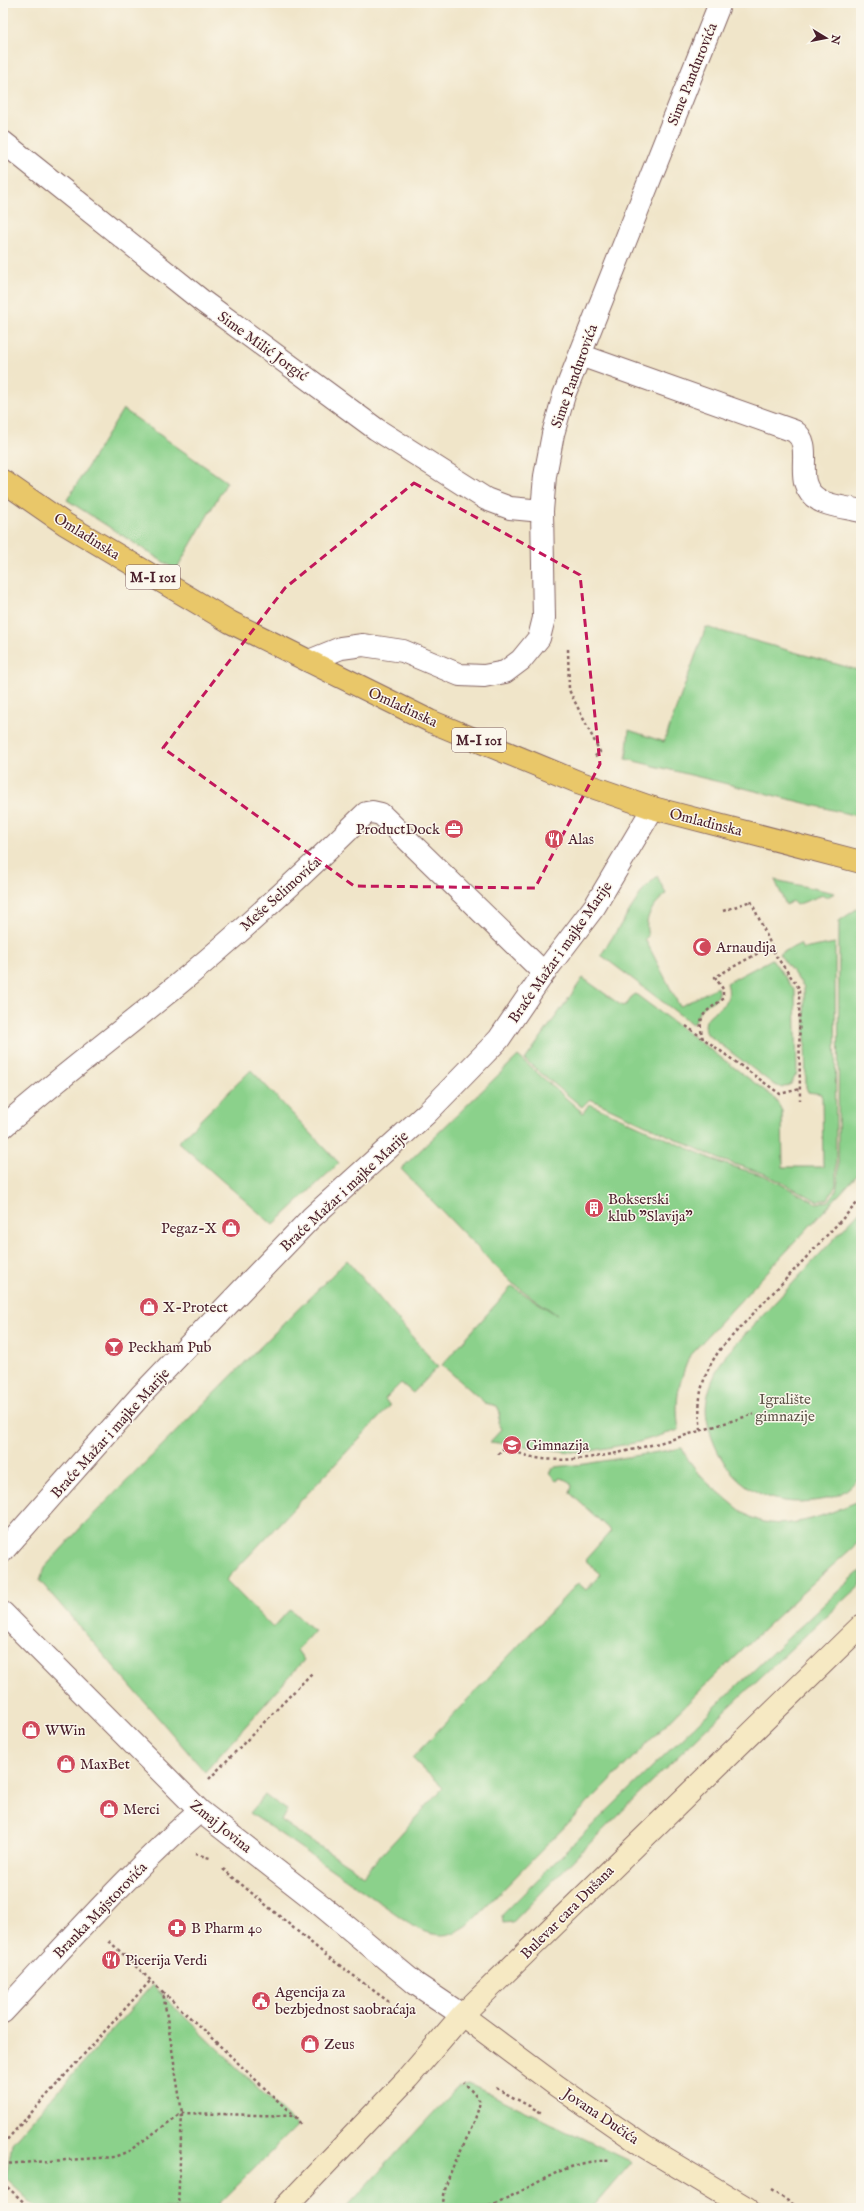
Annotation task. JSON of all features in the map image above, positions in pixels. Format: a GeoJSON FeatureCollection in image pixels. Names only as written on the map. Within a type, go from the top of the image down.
{"type":"FeatureCollection","features":[{"type":"Feature","properties":{"kind":"main road","name":"Omladinska"},"geometry":{"type":"LineString","coordinates":[[3,481],[66,524],[230,622],[430,721],[578,782],[652,808],[861,862]]}},
{"type":"Feature","properties":{"kind":"main road","name":"Bulevar cara Dušana"},"geometry":{"type":"LineString","coordinates":[[284,2208],[408,2078],[462,2015],[861,1626]]}},
{"type":"Feature","properties":{"kind":"main road","name":"Jovana Dučića"},"geometry":{"type":"LineString","coordinates":[[462,2015],[557,2086],[645,2147],[747,2208]]}},
{"type":"Feature","properties":{"kind":"street","name":"Sime Pandurovića"},"geometry":{"type":"LineString","coordinates":[[309,661],[341,648],[363,645],[403,650],[460,675],[484,676],[505,672],[521,660],[539,638],[544,618],[545,591],[542,511],[545,476],[553,434],[564,395],[720,3]]}},
{"type":"Feature","properties":{"kind":"street","name":"Sime Milić Jorgić"},"geometry":{"type":"LineString","coordinates":[[3,142],[201,300],[376,430],[486,499],[510,508],[542,511]]}},
{"type":"Feature","properties":{"kind":"street"},"geometry":{"type":"LineString","coordinates":[[580,355],[794,431],[800,435],[804,445],[802,461],[805,485],[810,492],[819,500],[861,511]]}},
{"type":"Feature","properties":{"kind":"street","name":"Braće Mažar i majke Marije"},"geometry":{"type":"LineString","coordinates":[[3,1551],[142,1394],[311,1218],[427,1113],[499,1039],[544,974],[595,906],[652,808]]}},
{"type":"Feature","properties":{"kind":"street","name":"Meše Selimovića"},"geometry":{"type":"LineString","coordinates":[[3,1127],[92,1051],[188,975],[291,887],[366,813],[372,812],[381,814],[544,974]]}},
{"type":"Feature","properties":{"kind":"street","name":"Zmaj Jovina"},"geometry":{"type":"LineString","coordinates":[[3,1613],[200,1811],[322,1906],[416,1984],[462,2015]]}},
{"type":"Feature","properties":{"kind":"street","name":"Branka Majstorovića"},"geometry":{"type":"LineString","coordinates":[[3,2012],[105,1902],[169,1837],[200,1811]]}},
{"type":"Feature","properties":{"kind":"path"},"geometry":{"type":"LineString","coordinates":[[568,690],[600,752]]}},
{"type":"Feature","properties":{"kind":"path"},"geometry":{"type":"LineString","coordinates":[[723,911],[751,901],[776,956],[799,988],[800,1100]]}},
{"type":"Feature","properties":{"kind":"path"},"geometry":{"type":"LineString","coordinates":[[704,1039],[701,1029],[702,1018],[708,1008],[723,999],[723,989],[716,977],[771,946]]}},
{"type":"Feature","properties":{"kind":"path"},"geometry":{"type":"LineString","coordinates":[[686,1026],[780,1094],[800,1089]]}},
{"type":"Feature","properties":{"kind":"path"},"geometry":{"type":"LineString","coordinates":[[701,1430],[699,1414],[700,1402],[708,1366],[721,1348],[861,1199]]}},
{"type":"Feature","properties":{"kind":"path"},"geometry":{"type":"LineString","coordinates":[[498,1454],[503,1449],[508,1449],[542,1460],[577,1458],[632,1449],[754,1414]]}},
{"type":"Feature","properties":{"kind":"path"},"geometry":{"type":"LineString","coordinates":[[207,1781],[312,1673]]}},
{"type":"Feature","properties":{"kind":"path"},"geometry":{"type":"LineString","coordinates":[[190,1855],[205,1856],[216,1863]]}},
{"type":"Feature","properties":{"kind":"path"},"geometry":{"type":"LineString","coordinates":[[222,1868],[327,1956],[390,2003]]}},
{"type":"Feature","properties":{"kind":"path"},"geometry":{"type":"LineString","coordinates":[[107,1938],[294,2116],[302,2126]]}},
{"type":"Feature","properties":{"kind":"path"},"geometry":{"type":"LineString","coordinates":[[3,2144],[151,1980]]}},
{"type":"Feature","properties":{"kind":"path"},"geometry":{"type":"LineString","coordinates":[[163,1992],[182,2113],[178,2208]]}},
{"type":"Feature","properties":{"kind":"path"},"geometry":{"type":"LineString","coordinates":[[443,2208],[443,2192],[448,2176],[477,2117],[480,2102],[464,2082]]}},
{"type":"Feature","properties":{"kind":"path"},"geometry":{"type":"LineString","coordinates":[[3,2164],[114,2157],[129,2151],[182,2113],[294,2116]]}},
{"type":"Feature","properties":{"kind":"path"},"geometry":{"type":"LineString","coordinates":[[477,2208],[499,2202],[574,2165],[588,2162],[616,2161]]}},
{"type":"Feature","properties":{"kind":"path"},"geometry":{"type":"LineString","coordinates":[[3,2183],[30,2208]]}},
{"type":"Feature","properties":{"kind":"highlighted area"},"geometry":{"type":"Polygon","coordinates":[[[414,483],[580,575],[600,764],[535,888],[354,886],[163,748],[285,588],[414,483]]]}},
{"type":"Feature","properties":{"kind":"green space"},"geometry":{"type":"Polygon","coordinates":[[[123,409],[227,482],[176,570],[67,500],[123,409]]]}},
{"type":"Feature","properties":{"kind":"green space"},"geometry":{"type":"Polygon","coordinates":[[[706,627],[861,671],[861,817],[626,759],[629,730],[664,742],[706,627]]]}},
{"type":"Feature","properties":{"kind":"green space"},"geometry":{"type":"Polygon","coordinates":[[[657,876],[666,894],[650,912],[647,923],[648,936],[645,939],[679,1005],[681,1006],[717,987],[719,994],[715,999],[700,1010],[696,1020],[692,1024],[601,955],[643,890],[657,876]]]}},
{"type":"Feature","properties":{"kind":"green space"},"geometry":{"type":"Polygon","coordinates":[[[775,880],[835,893],[827,897],[823,895],[796,905],[792,901],[786,905],[775,880]]]}},
{"type":"Feature","properties":{"kind":"green space"},"geometry":{"type":"Polygon","coordinates":[[[861,906],[861,1171],[690,1355],[678,1391],[677,1409],[679,1430],[639,1442],[580,1453],[490,1442],[502,1429],[498,1422],[500,1412],[497,1406],[485,1403],[442,1365],[512,1286],[557,1315],[512,1283],[401,1169],[518,1056],[583,1113],[589,1104],[721,1163],[765,1176],[817,1203],[829,1201],[836,1191],[838,1180],[839,921],[861,906]]]}},
{"type":"Feature","properties":{"kind":"green space"},"geometry":{"type":"Polygon","coordinates":[[[835,943],[836,1185],[828,1199],[818,1201],[765,1174],[721,1160],[590,1099],[582,1107],[525,1060],[583,978],[622,1006],[627,1004],[634,994],[637,995],[775,1098],[782,1111],[783,1167],[823,1167],[822,1094],[808,1092],[806,1087],[804,987],[779,954],[800,944],[803,949],[835,943]]]}},
{"type":"Feature","properties":{"kind":"green space"},"geometry":{"type":"Polygon","coordinates":[[[772,959],[795,991],[797,1073],[791,1084],[782,1088],[773,1084],[707,1034],[705,1025],[711,1014],[722,1006],[727,1000],[729,993],[727,983],[772,959]]]}},
{"type":"Feature","properties":{"kind":"green space"},"geometry":{"type":"Polygon","coordinates":[[[251,1070],[339,1163],[273,1225],[178,1142],[251,1070]]]}},
{"type":"Feature","properties":{"kind":"green space","name":"Igralište gimnazije"},"geometry":{"type":"Polygon","coordinates":[[[861,1210],[861,1476],[843,1492],[826,1499],[801,1502],[783,1501],[766,1496],[752,1489],[739,1479],[718,1453],[712,1437],[706,1411],[710,1386],[725,1356],[861,1210]]]}},
{"type":"Feature","properties":{"kind":"green space"},"geometry":{"type":"Polygon","coordinates":[[[347,1260],[438,1367],[413,1393],[401,1383],[385,1399],[390,1406],[226,1580],[273,1628],[290,1609],[314,1631],[297,1650],[304,1660],[205,1772],[40,1581],[45,1567],[84,1524],[347,1260]]]}},
{"type":"Feature","properties":{"kind":"green space"},"geometry":{"type":"Polygon","coordinates":[[[682,1448],[698,1474],[744,1513],[760,1521],[789,1523],[804,1521],[861,1500],[861,1540],[710,1681],[468,1925],[455,1932],[443,1935],[432,1934],[418,1929],[250,1813],[265,1795],[287,1810],[281,1821],[363,1875],[443,1788],[412,1758],[578,1583],[586,1590],[601,1574],[585,1560],[611,1531],[570,1493],[572,1486],[569,1481],[560,1478],[556,1480],[549,1473],[554,1467],[585,1464],[682,1448]]]}},
{"type":"Feature","properties":{"kind":"green space"},"geometry":{"type":"Polygon","coordinates":[[[861,1570],[861,1584],[684,1750],[555,1878],[513,1922],[503,1923],[502,1915],[590,1827],[861,1570]]]}},
{"type":"Feature","properties":{"kind":"green space"},"geometry":{"type":"Polygon","coordinates":[[[152,1985],[297,2126],[215,2208],[37,2208],[6,2179],[12,2143],[152,1985]]]}},
{"type":"Feature","properties":{"kind":"green space"},"geometry":{"type":"Polygon","coordinates":[[[469,2084],[632,2162],[592,2208],[346,2208],[458,2086],[469,2084]]]}},
{"type":"Feature","properties":{"kind":"place","name":"ProductDock"},"geometry":{"type":"Point","coordinates":[454,829]}},
{"type":"Feature","properties":{"kind":"place","name":"Alas"},"geometry":{"type":"Point","coordinates":[554,839]}},
{"type":"Feature","properties":{"kind":"place","name":"Arnaudija"},"geometry":{"type":"Point","coordinates":[702,947]}},
{"type":"Feature","properties":{"kind":"place","name":"Bokserski klub \"Slavija\""},"geometry":{"type":"Point","coordinates":[594,1208]}},
{"type":"Feature","properties":{"kind":"place","name":"Pegaz-X"},"geometry":{"type":"Point","coordinates":[231,1228]}},
{"type":"Feature","properties":{"kind":"place","name":"X-Protect"},"geometry":{"type":"Point","coordinates":[149,1307]}},
{"type":"Feature","properties":{"kind":"place","name":"Peckham Pub"},"geometry":{"type":"Point","coordinates":[114,1347]}},
{"type":"Feature","properties":{"kind":"place","name":"Gimnazija"},"geometry":{"type":"Point","coordinates":[512,1445]}},
{"type":"Feature","properties":{"kind":"place","name":"WWin"},"geometry":{"type":"Point","coordinates":[31,1730]}},
{"type":"Feature","properties":{"kind":"place","name":"MaxBet"},"geometry":{"type":"Point","coordinates":[66,1764]}},
{"type":"Feature","properties":{"kind":"place","name":"Merci"},"geometry":{"type":"Point","coordinates":[109,1809]}},
{"type":"Feature","properties":{"kind":"place","name":"B Pharm 40"},"geometry":{"type":"Point","coordinates":[177,1928]}},
{"type":"Feature","properties":{"kind":"place","name":"Picerija Verdi"},"geometry":{"type":"Point","coordinates":[111,1960]}},
{"type":"Feature","properties":{"kind":"place","name":"Agencija za bezbjednost saobraćaja"},"geometry":{"type":"Point","coordinates":[261,2001]}},
{"type":"Feature","properties":{"kind":"place","name":"Zeus"},"geometry":{"type":"Point","coordinates":[310,2044]}}]}
